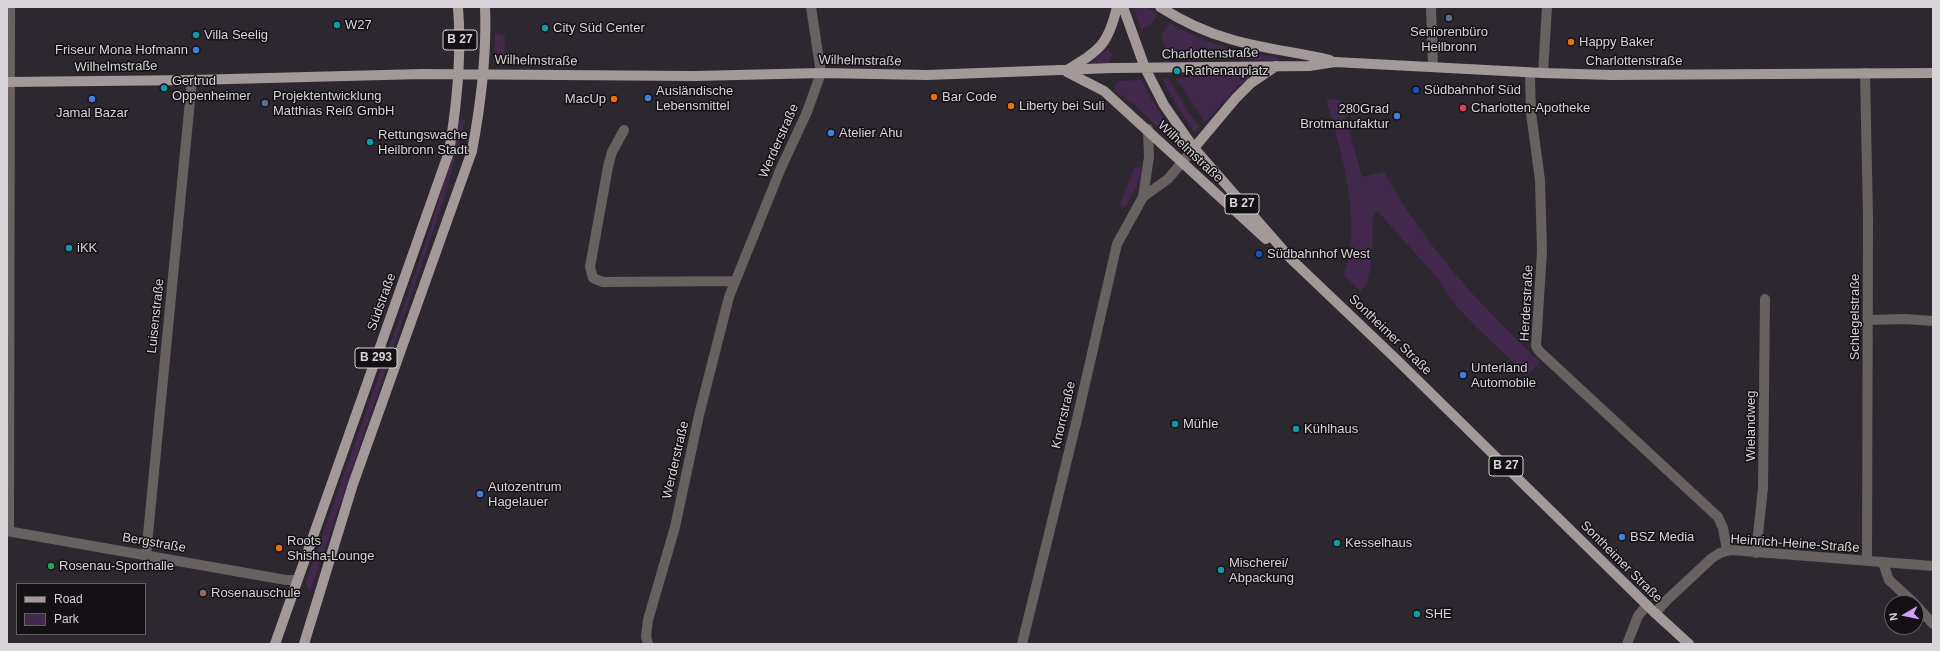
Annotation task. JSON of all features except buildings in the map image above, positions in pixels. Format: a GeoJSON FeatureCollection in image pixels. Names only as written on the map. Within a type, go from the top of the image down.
{"type":"FeatureCollection","features":[{"type":"Feature","properties":{"kind":"main road","name":"Südstraße"},"geometry":{"type":"LineString","coordinates":[[276,644],[297,580],[450,152],[455,120],[459,74],[460,45],[458,7]]}},
{"type":"Feature","properties":{"kind":"main road","name":"B 293"},"geometry":{"type":"LineString","coordinates":[[304,644],[353,484],[472,151],[480,112],[484,73],[485,7]]}},
{"type":"Feature","properties":{"kind":"main road"},"geometry":{"type":"LineString","coordinates":[[1066,71],[1089,56],[1106,40],[1117,7]]}},
{"type":"Feature","properties":{"kind":"main road","name":"Sontheimer Straße"},"geometry":{"type":"LineString","coordinates":[[1123,7],[1145,68],[1164,105],[1194,148],[1291,259],[1394,357],[1655,613],[1690,644]]}},
{"type":"Feature","properties":{"kind":"main road","name":"Charlottenstraße"},"geometry":{"type":"LineString","coordinates":[[1160,7],[1175,17],[1205,31],[1230,39],[1335,62]]}},
{"type":"Feature","properties":{"kind":"main road","name":"Charlottenstraße"},"geometry":{"type":"LineString","coordinates":[[1145,68],[1309,66],[1335,62],[1433,66],[1530,73],[1641,75],[1933,73]]}},
{"type":"Feature","properties":{"kind":"main road","name":"Charlottenstraße"},"geometry":{"type":"LineString","coordinates":[[1194,148],[1236,98],[1251,84],[1276,66]]}},
{"type":"Feature","properties":{"kind":"main road","name":"Wilhelmstraße"},"geometry":{"type":"LineString","coordinates":[[8,82],[192,80],[484,73],[687,76],[820,73],[927,75],[1145,68]]}},
{"type":"Feature","properties":{"kind":"main road","name":"Wilhelmstraße"},"geometry":{"type":"LineString","coordinates":[[1066,71],[1104,91],[1260,234],[1291,259]]}},
{"type":"Feature","properties":{"kind":"street"},"geometry":{"type":"LineString","coordinates":[[8,531],[8,82],[10,7]]}},
{"type":"Feature","properties":{"kind":"street","name":"Werderstraße"},"geometry":{"type":"LineString","coordinates":[[648,644],[646,636],[648,620],[675,527],[698,422],[722,324],[735,281],[781,168],[807,112],[820,73],[811,7]]}},
{"type":"Feature","properties":{"kind":"street"},"geometry":{"type":"LineString","coordinates":[[1432,7],[1433,66]]}},
{"type":"Feature","properties":{"kind":"street"},"geometry":{"type":"LineString","coordinates":[[1542,73],[1547,7]]}},
{"type":"Feature","properties":{"kind":"street","name":"Herderstraße"},"geometry":{"type":"LineString","coordinates":[[1530,73],[1531,113],[1540,180],[1542,251],[1536,346],[1539,351],[1718,517],[1722,528],[1726,551]]}},
{"type":"Feature","properties":{"kind":"street","name":"Schlegelstraße"},"geometry":{"type":"LineString","coordinates":[[1865,73],[1868,320],[1867,561]]}},
{"type":"Feature","properties":{"kind":"street","name":"Luisenstraße"},"geometry":{"type":"LineString","coordinates":[[146,555],[192,80]]}},
{"type":"Feature","properties":{"kind":"street"},"geometry":{"type":"LineString","coordinates":[[624,130],[612,152],[608,167],[590,267],[593,278],[603,282],[735,281]]}},
{"type":"Feature","properties":{"kind":"street","name":"Knorrstraße"},"geometry":{"type":"LineString","coordinates":[[1022,644],[1077,419],[1117,244],[1143,197],[1149,157],[1148,130]]}},
{"type":"Feature","properties":{"kind":"street","name":"Knorrstraße"},"geometry":{"type":"LineString","coordinates":[[1143,197],[1168,179],[1194,148]]}},
{"type":"Feature","properties":{"kind":"street","name":"Wielandweg"},"geometry":{"type":"LineString","coordinates":[[1756,552],[1763,488],[1765,299]]}},
{"type":"Feature","properties":{"kind":"street"},"geometry":{"type":"LineString","coordinates":[[1868,320],[1905,319],[1933,321]]}},
{"type":"Feature","properties":{"kind":"street","name":"Bergstraße"},"geometry":{"type":"LineString","coordinates":[[8,531],[286,580],[297,580]]}},
{"type":"Feature","properties":{"kind":"street","name":"Heinrich-Heine-Straße"},"geometry":{"type":"LineString","coordinates":[[1655,613],[1712,558],[1726,551],[1741,550],[1933,566]]}},
{"type":"Feature","properties":{"kind":"street"},"geometry":{"type":"LineString","coordinates":[[1883,563],[1889,580],[1905,595]]}},
{"type":"Feature","properties":{"kind":"street"},"geometry":{"type":"LineString","coordinates":[[1627,644],[1638,616],[1647,605]]}},
{"type":"Feature","properties":{"kind":"street"},"geometry":{"type":"LineString","coordinates":[[1924,614],[1933,624]]}},
{"type":"Feature","properties":{"kind":"green space"},"geometry":{"type":"Polygon","coordinates":[[[1134,7],[1147,7],[1158,15],[1151,24],[1141,29],[1134,7]]]}},
{"type":"Feature","properties":{"kind":"green space"},"geometry":{"type":"Polygon","coordinates":[[[1170,23],[1195,36],[1222,46],[1249,53],[1277,57],[1280,61],[1219,58],[1170,60],[1161,36],[1170,23]]]}},
{"type":"Feature","properties":{"kind":"green space"},"geometry":{"type":"Polygon","coordinates":[[[495,33],[505,36],[504,67],[496,64],[494,58],[495,33]]]}},
{"type":"Feature","properties":{"kind":"green space"},"geometry":{"type":"Polygon","coordinates":[[[1108,49],[1112,54],[1109,64],[1093,65],[1092,62],[1108,49]]]}},
{"type":"Feature","properties":{"kind":"green space"},"geometry":{"type":"Polygon","coordinates":[[[1209,76],[1250,77],[1250,79],[1238,86],[1205,122],[1176,78],[1209,76]]]}},
{"type":"Feature","properties":{"kind":"green space"},"geometry":{"type":"Polygon","coordinates":[[[1168,78],[1189,113],[1200,127],[1194,132],[1162,79],[1168,78]]]}},
{"type":"Feature","properties":{"kind":"green space"},"geometry":{"type":"Polygon","coordinates":[[[1141,80],[1174,139],[1171,140],[1135,105],[1114,91],[1117,81],[1141,80]]]}},
{"type":"Feature","properties":{"kind":"green space"},"geometry":{"type":"Polygon","coordinates":[[[1326,99],[1341,100],[1362,177],[1384,172],[1417,225],[1435,250],[1474,296],[1540,362],[1527,375],[1457,307],[1434,274],[1378,212],[1375,213],[1373,218],[1371,267],[1369,276],[1361,292],[1344,275],[1349,255],[1351,210],[1343,163],[1326,99]]]}},
{"type":"Feature","properties":{"kind":"green space"},"geometry":{"type":"Polygon","coordinates":[[[459,119],[465,120],[446,193],[310,592],[305,583],[425,244],[444,182],[459,119]]]}},
{"type":"Feature","properties":{"kind":"green space"},"geometry":{"type":"Polygon","coordinates":[[[1142,167],[1138,183],[1131,197],[1125,207],[1121,207],[1121,202],[1134,168],[1142,167]]]}},
{"type":"Feature","properties":{"kind":"place","name":"Seniorenbüro Heilbronn"},"geometry":{"type":"Point","coordinates":[1449,18]}},
{"type":"Feature","properties":{"kind":"place","name":"W27"},"geometry":{"type":"Point","coordinates":[337,25]}},
{"type":"Feature","properties":{"kind":"place","name":"City Süd Center"},"geometry":{"type":"Point","coordinates":[545,28]}},
{"type":"Feature","properties":{"kind":"place","name":"Villa Seelig"},"geometry":{"type":"Point","coordinates":[196,35]}},
{"type":"Feature","properties":{"kind":"place","name":"Happy Baker"},"geometry":{"type":"Point","coordinates":[1571,42]}},
{"type":"Feature","properties":{"kind":"place","name":"Friseur Mona Hofmann"},"geometry":{"type":"Point","coordinates":[196,50]}},
{"type":"Feature","properties":{"kind":"place","name":"Rathenauplatz"},"geometry":{"type":"Point","coordinates":[1177,71]}},
{"type":"Feature","properties":{"kind":"place","name":"Gertrud Oppenheimer"},"geometry":{"type":"Point","coordinates":[164,88]}},
{"type":"Feature","properties":{"kind":"place","name":"Südbahnhof Süd"},"geometry":{"type":"Point","coordinates":[1416,90]}},
{"type":"Feature","properties":{"kind":"place","name":"Bar Code"},"geometry":{"type":"Point","coordinates":[934,97]}},
{"type":"Feature","properties":{"kind":"place","name":"Ausländische Lebensmittel"},"geometry":{"type":"Point","coordinates":[648,98]}},
{"type":"Feature","properties":{"kind":"place","name":"Jamal Bazar"},"geometry":{"type":"Point","coordinates":[92,99]}},
{"type":"Feature","properties":{"kind":"place","name":"MacUp"},"geometry":{"type":"Point","coordinates":[614,99]}},
{"type":"Feature","properties":{"kind":"place","name":"Projektentwicklung Matthias Reiß GmbH"},"geometry":{"type":"Point","coordinates":[265,103]}},
{"type":"Feature","properties":{"kind":"place","name":"Liberty bei Suli"},"geometry":{"type":"Point","coordinates":[1011,106]}},
{"type":"Feature","properties":{"kind":"place","name":"Charlotten-Apotheke"},"geometry":{"type":"Point","coordinates":[1463,108]}},
{"type":"Feature","properties":{"kind":"place","name":"280Grad Brotmanufaktur"},"geometry":{"type":"Point","coordinates":[1397,116]}},
{"type":"Feature","properties":{"kind":"place","name":"Atelier Ahu"},"geometry":{"type":"Point","coordinates":[831,133]}},
{"type":"Feature","properties":{"kind":"place","name":"Rettungswache Heilbronn Stadt"},"geometry":{"type":"Point","coordinates":[370,142]}},
{"type":"Feature","properties":{"kind":"place","name":"iKK"},"geometry":{"type":"Point","coordinates":[69,248]}},
{"type":"Feature","properties":{"kind":"place","name":"Südbahnhof West"},"geometry":{"type":"Point","coordinates":[1259,254]}},
{"type":"Feature","properties":{"kind":"place","name":"Unterland Automobile"},"geometry":{"type":"Point","coordinates":[1463,375]}},
{"type":"Feature","properties":{"kind":"place","name":"Mühle"},"geometry":{"type":"Point","coordinates":[1175,424]}},
{"type":"Feature","properties":{"kind":"place","name":"Kühlhaus"},"geometry":{"type":"Point","coordinates":[1296,429]}},
{"type":"Feature","properties":{"kind":"place","name":"Autozentrum Hagelauer"},"geometry":{"type":"Point","coordinates":[480,494]}},
{"type":"Feature","properties":{"kind":"place","name":"BSZ Media"},"geometry":{"type":"Point","coordinates":[1622,537]}},
{"type":"Feature","properties":{"kind":"place","name":"Kesselhaus"},"geometry":{"type":"Point","coordinates":[1337,543]}},
{"type":"Feature","properties":{"kind":"place","name":"Roots Shisha-Lounge"},"geometry":{"type":"Point","coordinates":[279,548]}},
{"type":"Feature","properties":{"kind":"place","name":"Rosenau-Sporthalle"},"geometry":{"type":"Point","coordinates":[51,566]}},
{"type":"Feature","properties":{"kind":"place","name":"Mischerei/ Abpackung"},"geometry":{"type":"Point","coordinates":[1221,570]}},
{"type":"Feature","properties":{"kind":"place","name":"Rosenauschule"},"geometry":{"type":"Point","coordinates":[203,593]}},
{"type":"Feature","properties":{"kind":"place","name":"SHE"},"geometry":{"type":"Point","coordinates":[1417,614]}}]}
